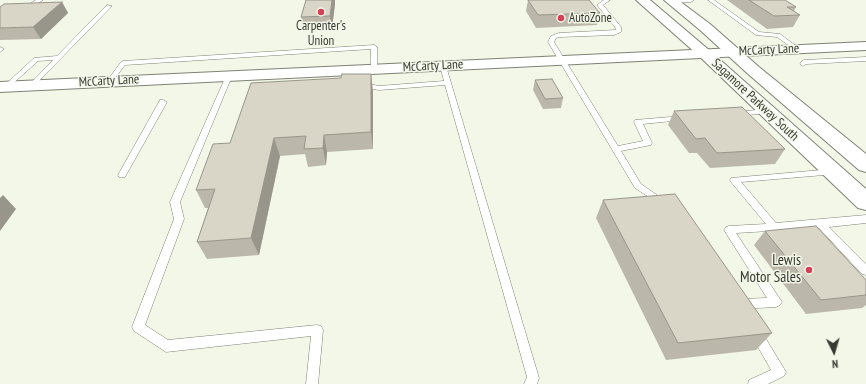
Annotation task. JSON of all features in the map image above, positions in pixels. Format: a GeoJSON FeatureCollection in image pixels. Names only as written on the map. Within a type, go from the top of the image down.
{"type":"FeatureCollection","features":[{"type":"Feature","properties":{"kind":"main road","name":"Sagamore Parkway South"},"geometry":{"type":"LineString","coordinates":[[642,0],[704,53],[866,202]]}},
{"type":"Feature","properties":{"kind":"main road","name":"Sagamore Parkway South"},"geometry":{"type":"LineString","coordinates":[[670,0],[705,27],[866,165]]}},
{"type":"Feature","properties":{"kind":"main road","name":"McCarty Lane"},"geometry":{"type":"LineString","coordinates":[[4,86],[866,46]]}},
{"type":"Feature","properties":{"kind":"lane"},"geometry":{"type":"LineString","coordinates":[[20,10],[40,0]]}},
{"type":"Feature","properties":{"kind":"lane"},"geometry":{"type":"LineString","coordinates":[[607,0],[597,4],[618,27],[618,31],[614,33],[559,35],[553,37],[551,42],[638,186],[667,207]]}},
{"type":"Feature","properties":{"kind":"lane"},"geometry":{"type":"LineString","coordinates":[[670,0],[691,0]]}},
{"type":"Feature","properties":{"kind":"lane"},"geometry":{"type":"LineString","coordinates":[[712,0],[758,34],[778,35],[829,61]]}},
{"type":"Feature","properties":{"kind":"lane"},"geometry":{"type":"LineString","coordinates":[[32,85],[109,6]]}},
{"type":"Feature","properties":{"kind":"lane"},"geometry":{"type":"LineString","coordinates":[[110,81],[123,63],[374,47],[366,86],[379,88],[448,83]]}},
{"type":"Feature","properties":{"kind":"lane"},"geometry":{"type":"LineString","coordinates":[[4,86],[36,59],[59,58]]}},
{"type":"Feature","properties":{"kind":"lane"},"geometry":{"type":"LineString","coordinates":[[803,64],[804,62],[866,59]]}},
{"type":"Feature","properties":{"kind":"lane"},"geometry":{"type":"LineString","coordinates":[[443,66],[533,378],[530,384]]}},
{"type":"Feature","properties":{"kind":"lane"},"geometry":{"type":"LineString","coordinates":[[229,76],[174,202],[179,219],[138,327],[166,346],[316,330],[312,384]]}},
{"type":"Feature","properties":{"kind":"lane"},"geometry":{"type":"LineString","coordinates":[[122,175],[163,102]]}},
{"type":"Feature","properties":{"kind":"lane"},"geometry":{"type":"LineString","coordinates":[[730,114],[767,111]]}},
{"type":"Feature","properties":{"kind":"lane"},"geometry":{"type":"LineString","coordinates":[[616,149],[648,143],[638,122],[692,117]]}},
{"type":"Feature","properties":{"kind":"lane"},"geometry":{"type":"LineString","coordinates":[[774,227],[734,180],[833,172]]}},
{"type":"Feature","properties":{"kind":"lane"},"geometry":{"type":"LineString","coordinates":[[738,304],[776,302],[729,230],[821,224],[866,219]]}},
{"type":"Feature","properties":{"kind":"lane"},"geometry":{"type":"LineString","coordinates":[[821,224],[866,271]]}},
{"type":"Feature","properties":{"kind":"lane"},"geometry":{"type":"LineString","coordinates":[[751,325],[780,372],[754,384]]}},
{"type":"Feature","properties":{"kind":"building"},"geometry":{"type":"Polygon","coordinates":[[[306,0],[332,0],[330,16],[301,17],[306,0]]]}},
{"type":"Feature","properties":{"kind":"building"},"geometry":{"type":"Polygon","coordinates":[[[528,0],[589,0],[600,13],[538,15],[528,0]]]}},
{"type":"Feature","properties":{"kind":"building"},"geometry":{"type":"Polygon","coordinates":[[[749,0],[785,0],[796,7],[787,7],[800,15],[774,16],[749,0]]]}},
{"type":"Feature","properties":{"kind":"building"},"geometry":{"type":"Polygon","coordinates":[[[62,2],[33,27],[0,28],[0,7],[4,4],[62,2]]]}},
{"type":"Feature","properties":{"kind":"building"},"geometry":{"type":"Polygon","coordinates":[[[342,74],[371,74],[371,132],[324,135],[323,148],[304,149],[306,136],[274,138],[251,238],[197,242],[215,189],[196,190],[213,144],[230,143],[251,83],[341,78],[342,74]]]}},
{"type":"Feature","properties":{"kind":"building"},"geometry":{"type":"Polygon","coordinates":[[[552,79],[563,98],[545,99],[535,80],[552,79]]]}},
{"type":"Feature","properties":{"kind":"building"},"geometry":{"type":"Polygon","coordinates":[[[742,107],[785,149],[717,153],[705,138],[696,139],[674,111],[742,107]]]}},
{"type":"Feature","properties":{"kind":"building"},"geometry":{"type":"Polygon","coordinates":[[[675,194],[772,333],[678,343],[603,200],[675,194]]]}},
{"type":"Feature","properties":{"kind":"building"},"geometry":{"type":"Polygon","coordinates":[[[816,226],[866,280],[866,295],[821,300],[765,231],[816,226]]]}},
{"type":"Feature","properties":{"kind":"place","name":"Carpenter's Union"},"geometry":{"type":"Point","coordinates":[321,12]}},
{"type":"Feature","properties":{"kind":"place","name":"AutoZone"},"geometry":{"type":"Point","coordinates":[561,18]}},
{"type":"Feature","properties":{"kind":"place","name":"Lewis Motor Sales"},"geometry":{"type":"Point","coordinates":[809,270]}}]}
